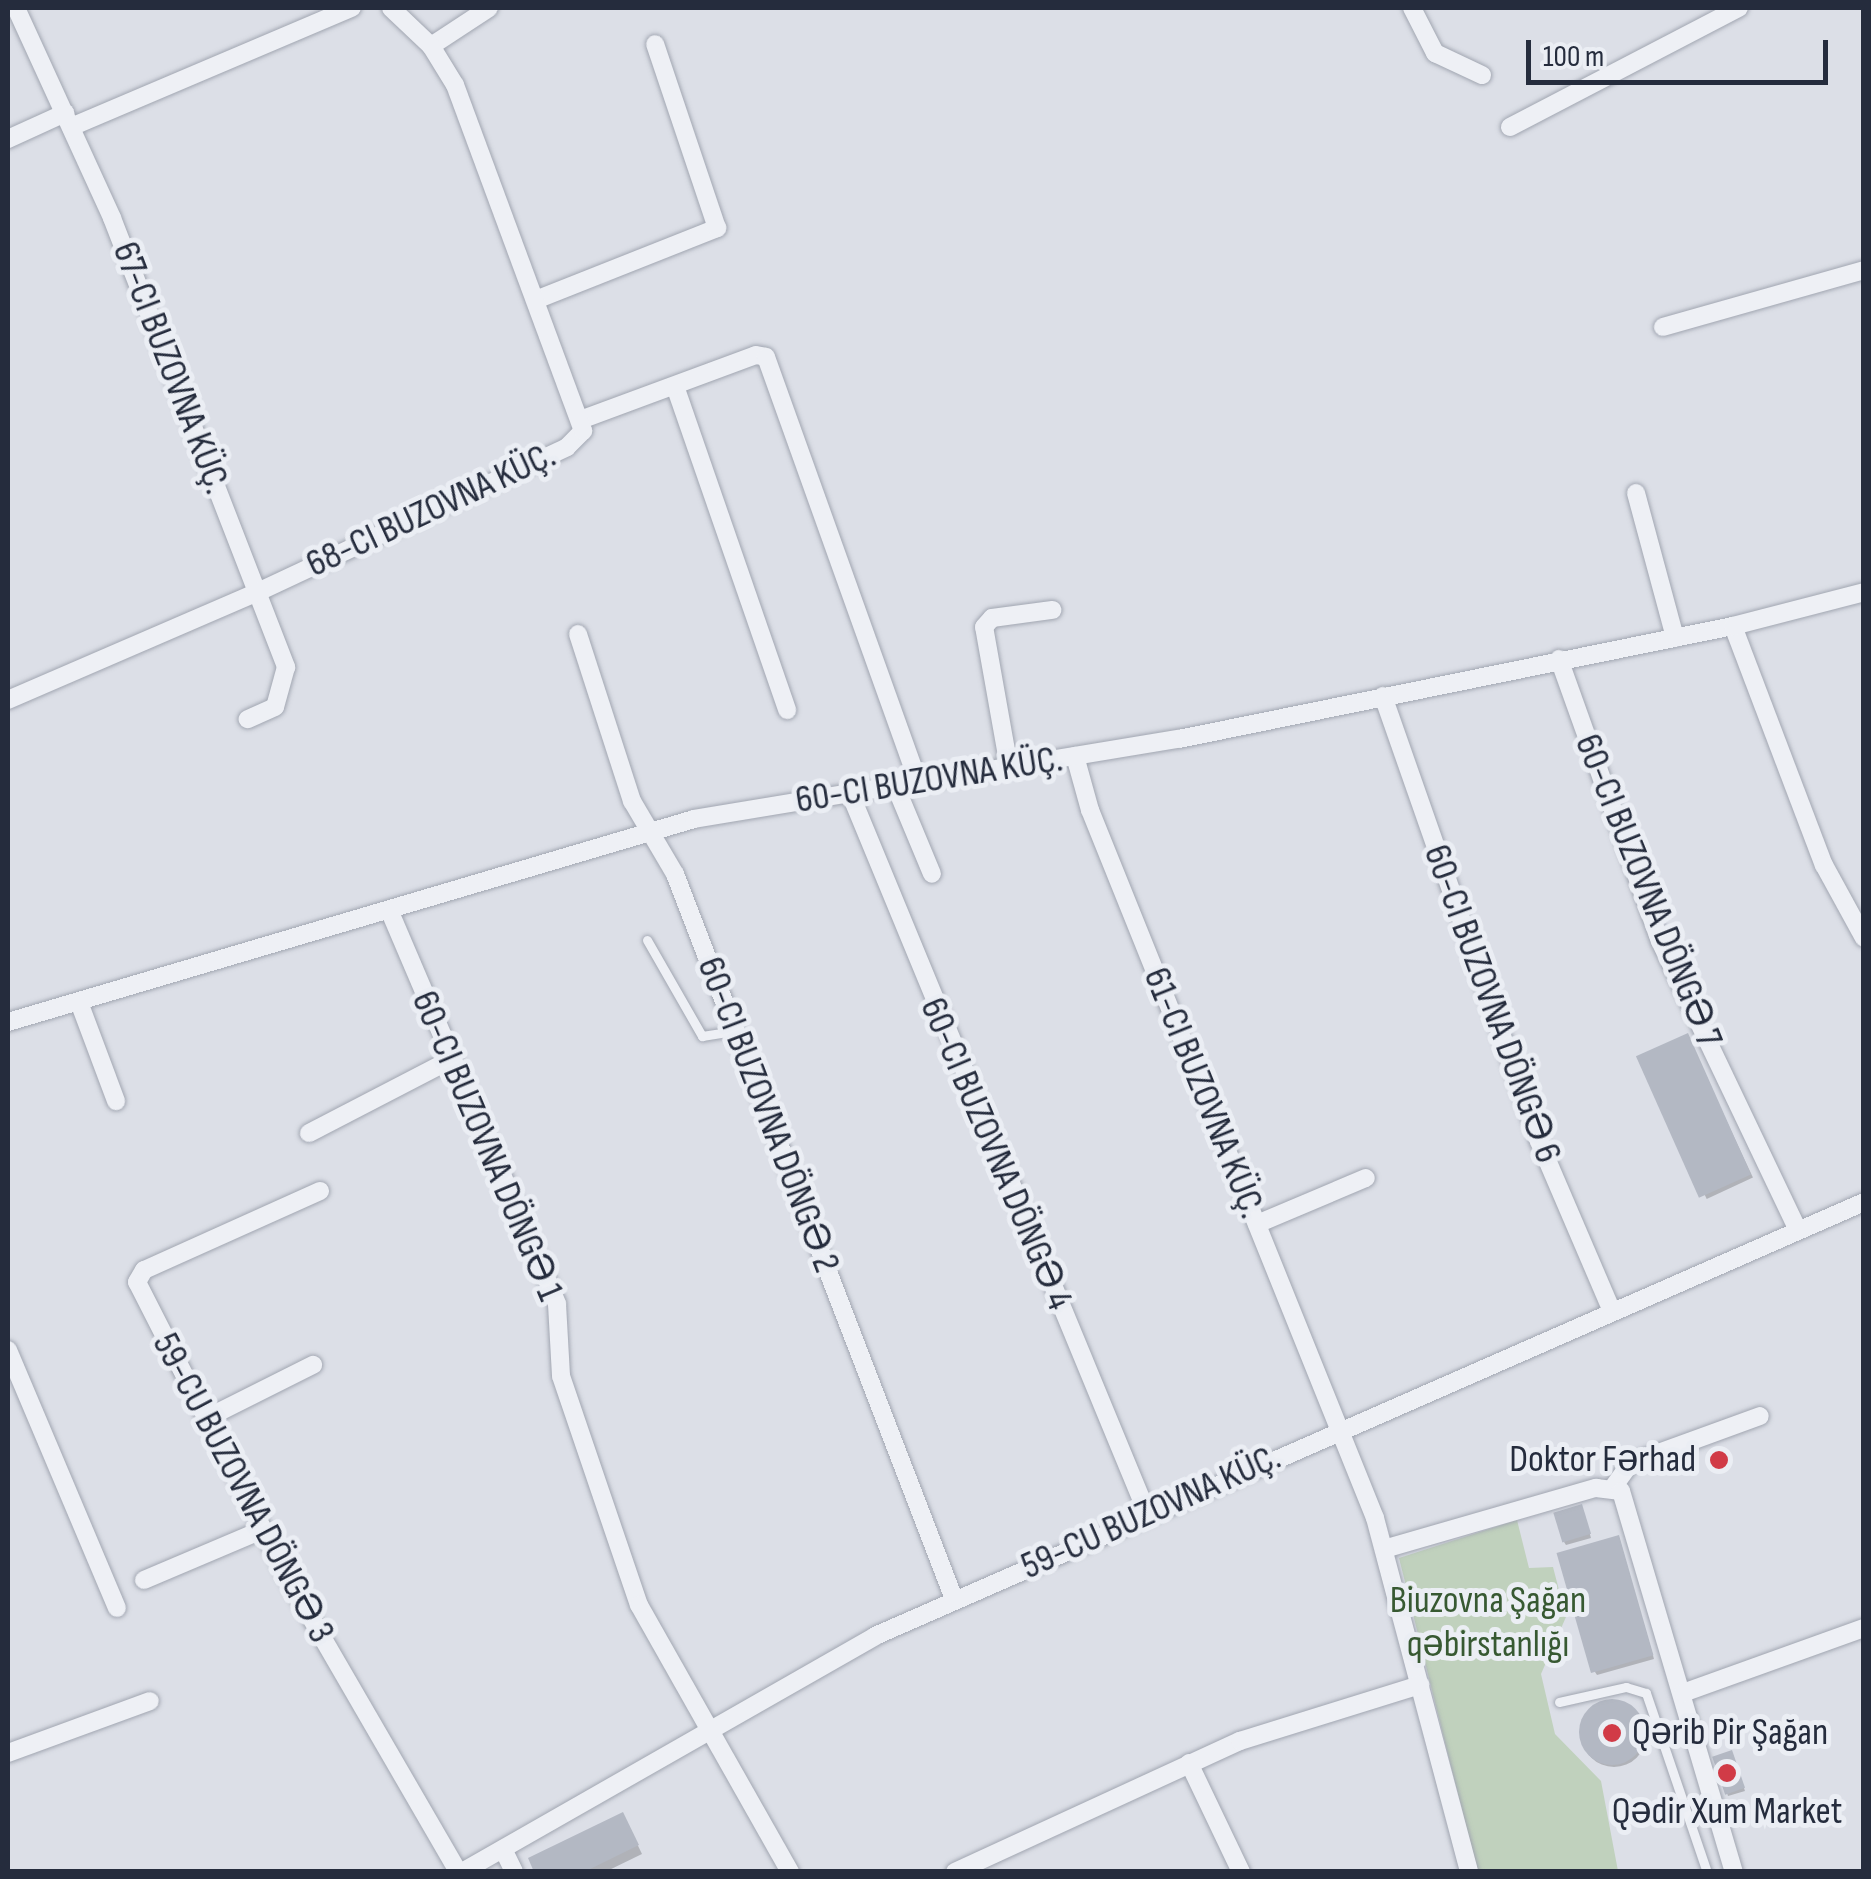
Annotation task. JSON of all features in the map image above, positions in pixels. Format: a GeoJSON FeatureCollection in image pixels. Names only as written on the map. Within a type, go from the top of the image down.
{"type":"FeatureCollection","features":[{"type":"Feature","properties":{"kind":"street","name":"67-CI BUZOVNA KÜÇ."},"geometry":{"type":"LineString","coordinates":[[16,8],[68,120],[258,592],[286,682],[274,707],[248,719]]}},
{"type":"Feature","properties":{"kind":"street"},"geometry":{"type":"LineString","coordinates":[[8,139],[68,120],[352,8]]}},
{"type":"Feature","properties":{"kind":"street","name":"68-CI BUZOVNA KÜÇ."},"geometry":{"type":"LineString","coordinates":[[8,700],[258,592],[567,447],[583,431],[583,418],[463,103],[430,46],[391,8]]}},
{"type":"Feature","properties":{"kind":"street"},"geometry":{"type":"LineString","coordinates":[[430,46],[489,8]]}},
{"type":"Feature","properties":{"kind":"street"},"geometry":{"type":"LineString","coordinates":[[1412,8],[1435,53],[1482,75]]}},
{"type":"Feature","properties":{"kind":"street"},"geometry":{"type":"LineString","coordinates":[[1510,127],[1739,8]]}},
{"type":"Feature","properties":{"kind":"street"},"geometry":{"type":"LineString","coordinates":[[538,300],[717,228],[655,44]]}},
{"type":"Feature","properties":{"kind":"street"},"geometry":{"type":"LineString","coordinates":[[1663,327],[1864,270]]}},
{"type":"Feature","properties":{"kind":"street"},"geometry":{"type":"LineString","coordinates":[[583,418],[756,355],[773,364],[918,781]]}},
{"type":"Feature","properties":{"kind":"street"},"geometry":{"type":"LineString","coordinates":[[675,386],[787,710]]}},
{"type":"Feature","properties":{"kind":"street"},"geometry":{"type":"LineString","coordinates":[[1636,493],[1675,638]]}},
{"type":"Feature","properties":{"kind":"street"},"geometry":{"type":"LineString","coordinates":[[8,1022],[650,832],[1382,696],[1733,626],[1864,592]]}},
{"type":"Feature","properties":{"kind":"street"},"geometry":{"type":"LineString","coordinates":[[1009,766],[984,626],[992,618],[1052,610]]}},
{"type":"Feature","properties":{"kind":"street"},"geometry":{"type":"LineString","coordinates":[[1733,626],[1824,865],[1864,938]]}},
{"type":"Feature","properties":{"kind":"street"},"geometry":{"type":"LineString","coordinates":[[578,634],[632,801],[669,859],[954,1599]]}},
{"type":"Feature","properties":{"kind":"street"},"geometry":{"type":"LineString","coordinates":[[1559,659],[1660,941],[1797,1228]]}},
{"type":"Feature","properties":{"kind":"street"},"geometry":{"type":"LineString","coordinates":[[1382,696],[1539,1140],[1611,1309]]}},
{"type":"Feature","properties":{"kind":"street","name":"61-CI BUZOVNA KÜÇ."},"geometry":{"type":"LineString","coordinates":[[1075,756],[1090,810],[1340,1428],[1384,1550],[1469,1872]]}},
{"type":"Feature","properties":{"kind":"street"},"geometry":{"type":"LineString","coordinates":[[894,785],[932,874]]}},
{"type":"Feature","properties":{"kind":"street"},"geometry":{"type":"LineString","coordinates":[[850,793],[1147,1513]]}},
{"type":"Feature","properties":{"kind":"street"},"geometry":{"type":"LineString","coordinates":[[390,912],[556,1304],[561,1376],[639,1605],[790,1872]]}},
{"type":"Feature","properties":{"kind":"street"},"geometry":{"type":"LineString","coordinates":[[79,1002],[116,1101]]}},
{"type":"Feature","properties":{"kind":"street"},"geometry":{"type":"LineString","coordinates":[[309,1133],[450,1060]]}},
{"type":"Feature","properties":{"kind":"street"},"geometry":{"type":"LineString","coordinates":[[1257,1224],[1366,1178]]}},
{"type":"Feature","properties":{"kind":"street","name":"59-CU BUZOVNA DÖNGƏ 3"},"geometry":{"type":"LineString","coordinates":[[320,1191],[138,1274],[161,1337],[262,1530],[460,1872]]}},
{"type":"Feature","properties":{"kind":"street","name":"59-CU BUZOVNA KÜÇ."},"geometry":{"type":"LineString","coordinates":[[460,1872],[954,1599],[1611,1309],[1864,1202]]}},
{"type":"Feature","properties":{"kind":"street"},"geometry":{"type":"LineString","coordinates":[[8,1350],[118,1608]]}},
{"type":"Feature","properties":{"kind":"street"},"geometry":{"type":"LineString","coordinates":[[205,1419],[313,1364]]}},
{"type":"Feature","properties":{"kind":"street"},"geometry":{"type":"LineString","coordinates":[[1384,1550],[1614,1486],[1631,1463],[1760,1416]]}},
{"type":"Feature","properties":{"kind":"street"},"geometry":{"type":"LineString","coordinates":[[1614,1486],[1630,1508],[1734,1872]]}},
{"type":"Feature","properties":{"kind":"street"},"geometry":{"type":"LineString","coordinates":[[144,1580],[262,1530]]}},
{"type":"Feature","properties":{"kind":"street"},"geometry":{"type":"LineString","coordinates":[[1683,1694],[1864,1628]]}},
{"type":"Feature","properties":{"kind":"street"},"geometry":{"type":"LineString","coordinates":[[955,1872],[1189,1763],[1325,1710],[1420,1686]]}},
{"type":"Feature","properties":{"kind":"street"},"geometry":{"type":"LineString","coordinates":[[8,1753],[150,1701]]}},
{"type":"Feature","properties":{"kind":"street"},"geometry":{"type":"LineString","coordinates":[[1189,1763],[1242,1872]]}},
{"type":"Feature","properties":{"kind":"street"},"geometry":{"type":"LineString","coordinates":[[504,1850],[514,1872]]}},
{"type":"Feature","properties":{"kind":"lane"},"geometry":{"type":"LineString","coordinates":[[647,940],[702,1036],[735,1031]]}},
{"type":"Feature","properties":{"kind":"lane"},"geometry":{"type":"LineString","coordinates":[[1559,1702],[1626,1687],[1646,1694],[1707,1872]]}},
{"type":"Feature","properties":{"kind":"green space","name":"Biuzovna Şağan qəbirstanlığı"},"geometry":{"type":"Polygon","coordinates":[[[1517,1520],[1529,1568],[1553,1567],[1566,1617],[1541,1674],[1555,1734],[1601,1781],[1618,1871],[1477,1871],[1399,1558],[1517,1520]]]}},
{"type":"Feature","properties":{"kind":"building"},"geometry":{"type":"Polygon","coordinates":[[[1688,1033],[1751,1175],[1699,1198],[1636,1056],[1688,1033]]]}},
{"type":"Feature","properties":{"kind":"building"},"geometry":{"type":"Polygon","coordinates":[[[1582,1504],[1591,1534],[1562,1542],[1553,1513],[1582,1504]]]}},
{"type":"Feature","properties":{"kind":"building"},"geometry":{"type":"Polygon","coordinates":[[[1619,1535],[1653,1655],[1591,1673],[1557,1553],[1619,1535]]]}},
{"type":"Feature","properties":{"kind":"building"},"geometry":{"type":"Polygon","coordinates":[[[1612,1699],[1625,1701],[1635,1709],[1643,1719],[1643,1745],[1635,1755],[1625,1763],[1612,1765],[1599,1763],[1589,1755],[1581,1745],[1579,1732],[1581,1719],[1589,1709],[1599,1701],[1612,1699]]]}},
{"type":"Feature","properties":{"kind":"building"},"geometry":{"type":"Polygon","coordinates":[[[1732,1750],[1745,1788],[1725,1795],[1712,1757],[1732,1750]]]}},
{"type":"Feature","properties":{"kind":"building"},"geometry":{"type":"Polygon","coordinates":[[[623,1812],[639,1845],[584,1872],[534,1872],[528,1858],[623,1812]]]}},
{"type":"Feature","properties":{"kind":"place","name":"Doktor Fərhad"},"geometry":{"type":"Point","coordinates":[1719,1460]}},
{"type":"Feature","properties":{"kind":"place","name":"Qərib Pir Şağan"},"geometry":{"type":"Point","coordinates":[1612,1733]}},
{"type":"Feature","properties":{"kind":"place","name":"Qədir Xum Market"},"geometry":{"type":"Point","coordinates":[1727,1773]}}]}
